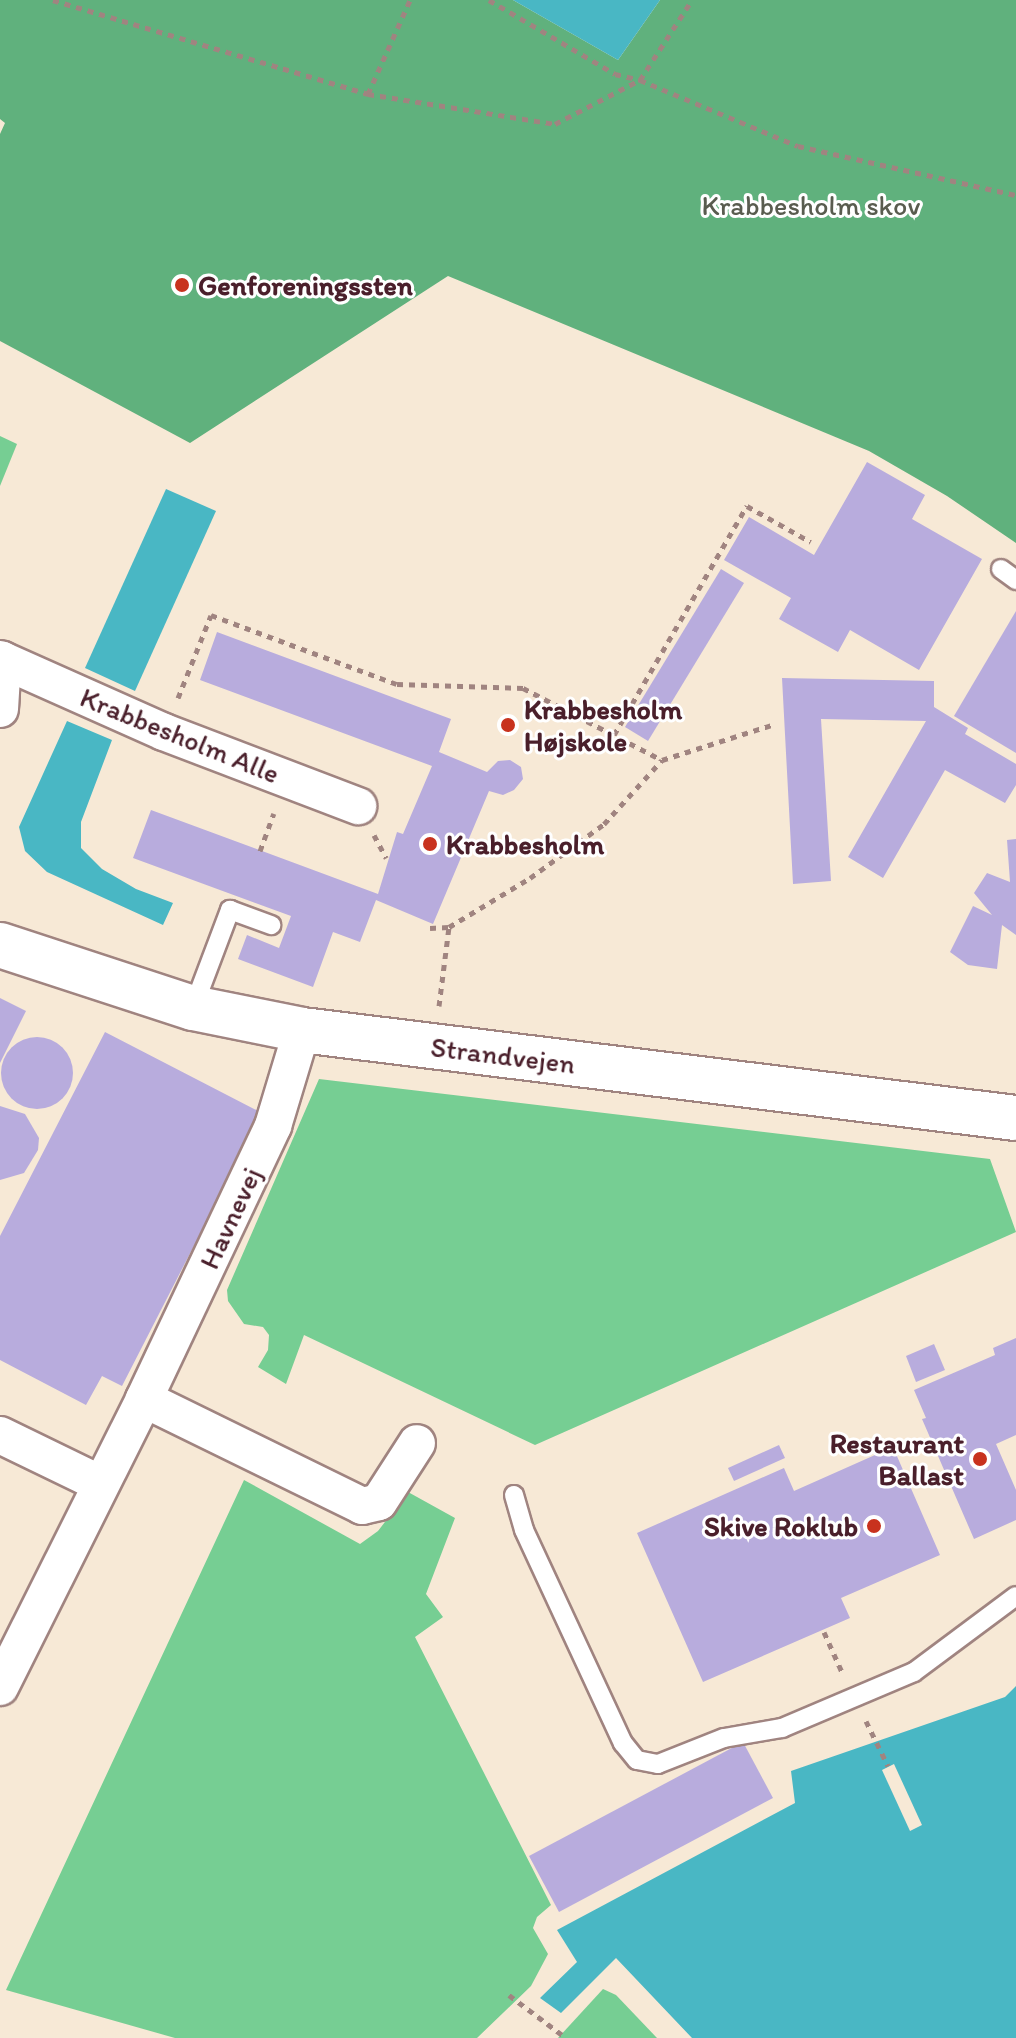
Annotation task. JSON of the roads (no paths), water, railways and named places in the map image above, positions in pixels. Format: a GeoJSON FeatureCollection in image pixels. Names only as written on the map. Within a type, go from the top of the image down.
{"type":"FeatureCollection","features":[{"type":"Feature","properties":{"kind":"street","name":"Krabbesholm Alle"},"geometry":{"type":"LineString","coordinates":[[0,709],[2,660],[164,732],[358,806]]}},
{"type":"Feature","properties":{"kind":"street","name":"Strandvejen"},"geometry":{"type":"LineString","coordinates":[[0,945],[193,1008],[302,1030],[1016,1118]]}},
{"type":"Feature","properties":{"kind":"street","name":"Havnevej"},"geometry":{"type":"LineString","coordinates":[[0,1687],[17,1638],[144,1399],[273,1126],[302,1030]]}},
{"type":"Feature","properties":{"kind":"street"},"geometry":{"type":"LineString","coordinates":[[144,1399],[362,1506],[379,1502],[417,1443]]}},
{"type":"Feature","properties":{"kind":"street"},"geometry":{"type":"LineString","coordinates":[[0,1435],[101,1484]]}},
{"type":"Feature","properties":{"kind":"lane"},"geometry":{"type":"LineString","coordinates":[[193,1008],[230,910],[271,925]]}},
{"type":"Feature","properties":{"kind":"lane"},"geometry":{"type":"LineString","coordinates":[[514,1495],[524,1530],[623,1743],[637,1760],[658,1764],[724,1738],[782,1728],[914,1672],[1016,1596]]}},
{"type":"Feature","properties":{"kind":"water"},"geometry":{"type":"Polygon","coordinates":[[[513,0],[660,0],[618,60],[513,0]]]}},
{"type":"Feature","properties":{"kind":"water"},"geometry":{"type":"Polygon","coordinates":[[[166,489],[216,511],[135,691],[85,668],[166,489]]]}},
{"type":"Feature","properties":{"kind":"water"},"geometry":{"type":"Polygon","coordinates":[[[67,721],[112,740],[81,822],[81,848],[102,869],[136,889],[173,903],[163,925],[47,872],[25,851],[19,827],[67,721]]]}},
{"type":"Feature","properties":{"kind":"water"},"geometry":{"type":"Polygon","coordinates":[[[1016,1686],[1016,2038],[692,2038],[616,1958],[561,2013],[540,1998],[577,1962],[557,1930],[795,1803],[791,1771],[1005,1697],[1016,1686]]]}},
{"type":"Feature","properties":{"kind":"place","name":"Genforeningssten"},"geometry":{"type":"Point","coordinates":[182,285]}},
{"type":"Feature","properties":{"kind":"place","name":"Krabbesholm Højskole"},"geometry":{"type":"Point","coordinates":[508,725]}},
{"type":"Feature","properties":{"kind":"place","name":"Krabbesholm"},"geometry":{"type":"Point","coordinates":[430,844]}},
{"type":"Feature","properties":{"kind":"place","name":"Restaurant Ballast"},"geometry":{"type":"Point","coordinates":[980,1459]}},
{"type":"Feature","properties":{"kind":"place","name":"Skive Roklub"},"geometry":{"type":"Point","coordinates":[874,1526]}},
{"type":"Feature","properties":{"kind":"park label","name":"Krabbesholm skov"},"geometry":{"type":"Point","coordinates":[811,205]}}]}
